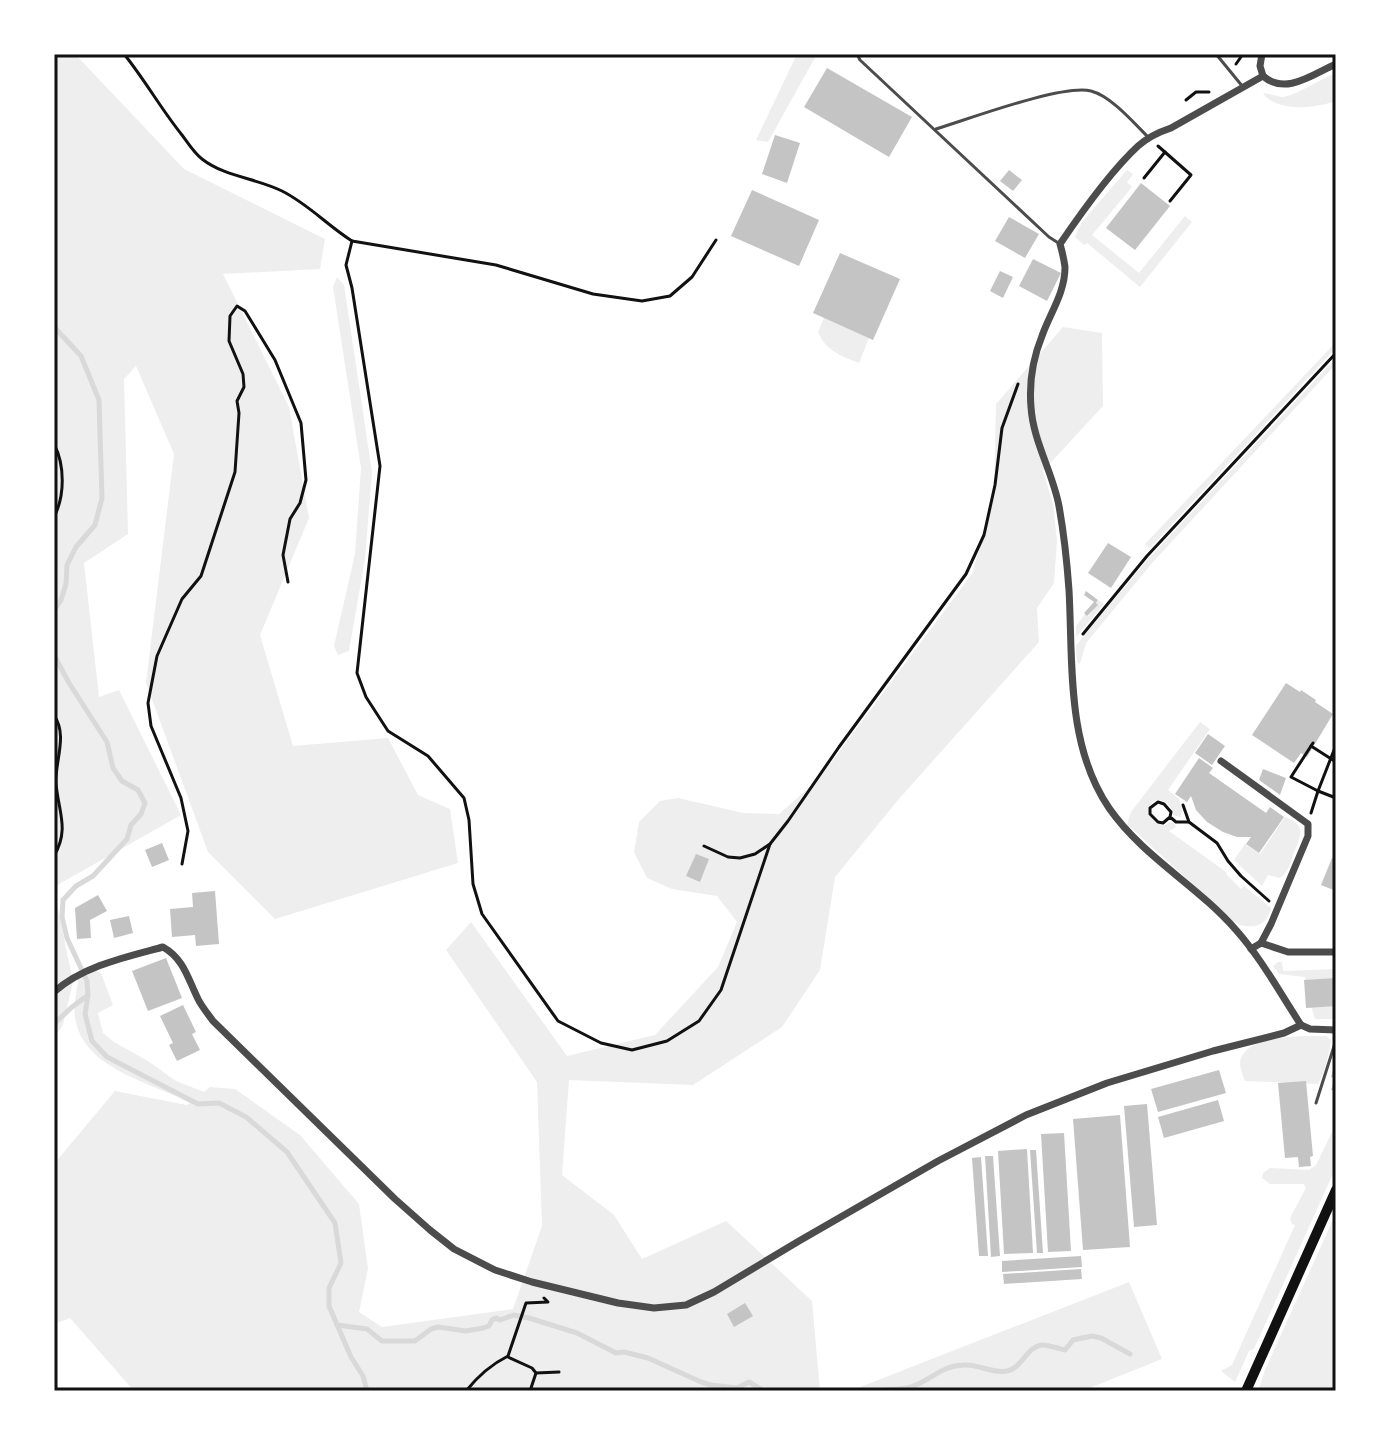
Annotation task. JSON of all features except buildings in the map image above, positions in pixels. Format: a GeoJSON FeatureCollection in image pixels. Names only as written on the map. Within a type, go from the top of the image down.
{"type":"FeatureCollection","features":[{"type":"Feature","properties":{"kind":"main road"},"geometry":{"type":"LineString","coordinates":[[1246,1391],[1336,1190]]}},
{"type":"Feature","properties":{"kind":"street"},"geometry":{"type":"LineString","coordinates":[[1262,54],[1260,66],[1263,76],[1278,85],[1292,84],[1336,64]]}},
{"type":"Feature","properties":{"kind":"street"},"geometry":{"type":"LineString","coordinates":[[1263,76],[1139,146],[1104,184],[1060,244],[1065,266],[1062,287],[1034,361],[1031,406],[1033,425],[1061,516],[1068,575],[1076,713],[1085,757],[1098,790],[1125,828],[1236,929],[1301,1025],[1310,1029],[1336,1030]]}},
{"type":"Feature","properties":{"kind":"street"},"geometry":{"type":"LineString","coordinates":[[1221,761],[1308,824],[1308,836],[1278,909],[1261,943],[1251,949]]}},
{"type":"Feature","properties":{"kind":"street"},"geometry":{"type":"LineString","coordinates":[[1261,943],[1288,952],[1336,952]]}},
{"type":"Feature","properties":{"kind":"street"},"geometry":{"type":"LineString","coordinates":[[54,992],[97,967],[163,947],[180,960],[200,1003],[213,1021],[442,1240],[495,1270],[532,1282],[640,1307],[667,1308],[686,1305],[714,1292],[938,1161],[1026,1115],[1107,1083],[1284,1033],[1301,1025]]}},
{"type":"Feature","properties":{"kind":"lane"},"geometry":{"type":"LineString","coordinates":[[857,54],[1049,237],[1060,244]]}},
{"type":"Feature","properties":{"kind":"lane"},"geometry":{"type":"LineString","coordinates":[[1216,54],[1243,87]]}},
{"type":"Feature","properties":{"kind":"lane"},"geometry":{"type":"LineString","coordinates":[[936,129],[1041,97],[1073,90],[1090,90],[1118,107],[1149,138]]}},
{"type":"Feature","properties":{"kind":"lane"},"geometry":{"type":"LineString","coordinates":[[1316,1103],[1336,1040]]}},
{"type":"Feature","properties":{"kind":"path"},"geometry":{"type":"LineString","coordinates":[[124,54],[200,158],[223,171],[279,189],[307,205],[332,229],[352,241],[496,265],[593,294],[642,301],[670,296],[692,277],[716,240]]}},
{"type":"Feature","properties":{"kind":"path"},"geometry":{"type":"LineString","coordinates":[[1186,100],[1196,92],[1210,92],[1225,82],[1243,54]]}},
{"type":"Feature","properties":{"kind":"path"},"geometry":{"type":"LineString","coordinates":[[1149,138],[1191,175],[1170,201]]}},
{"type":"Feature","properties":{"kind":"path"},"geometry":{"type":"LineString","coordinates":[[1144,178],[1165,152]]}},
{"type":"Feature","properties":{"kind":"path"},"geometry":{"type":"LineString","coordinates":[[352,241],[346,265],[380,466],[357,673],[366,697],[388,731],[428,756],[464,798],[469,820],[473,884],[482,914],[522,972],[558,1021],[601,1043],[632,1050],[667,1041],[699,1021],[721,990],[770,844]]}},
{"type":"Feature","properties":{"kind":"path"},"geometry":{"type":"LineString","coordinates":[[182,864],[188,831],[181,798],[151,726],[148,703],[157,656],[182,599],[201,576],[235,472],[237,401],[244,387],[243,374],[229,341],[230,316],[237,306],[245,311],[275,360],[301,423],[306,480],[300,503],[290,519],[283,555],[288,582]]}},
{"type":"Feature","properties":{"kind":"path"},"geometry":{"type":"LineString","coordinates":[[1071,644],[1147,556],[1336,353]]}},
{"type":"Feature","properties":{"kind":"path"},"geometry":{"type":"LineString","coordinates":[[704,846],[728,857],[740,858],[755,854],[770,844],[966,574],[984,535],[995,485],[1002,428],[1020,381]]}},
{"type":"Feature","properties":{"kind":"path"},"geometry":{"type":"LineString","coordinates":[[54,444],[62,479],[54,517]]}},
{"type":"Feature","properties":{"kind":"path"},"geometry":{"type":"LineString","coordinates":[[54,715],[61,742],[56,781],[62,817],[62,842],[54,856]]}},
{"type":"Feature","properties":{"kind":"path"},"geometry":{"type":"LineString","coordinates":[[1336,762],[1312,745],[1291,777],[1336,798]]}},
{"type":"Feature","properties":{"kind":"path"},"geometry":{"type":"LineString","coordinates":[[1308,824],[1336,745]]}},
{"type":"Feature","properties":{"kind":"path"},"geometry":{"type":"LineString","coordinates":[[1319,751],[1323,746]]}},
{"type":"Feature","properties":{"kind":"path"},"geometry":{"type":"LineString","coordinates":[[1158,802],[1164,804],[1171,812],[1170,817],[1163,823],[1158,822],[1150,814],[1150,808],[1158,802]]}},
{"type":"Feature","properties":{"kind":"path"},"geometry":{"type":"LineString","coordinates":[[1183,805],[1189,822],[1217,843],[1241,876],[1278,909]]}},
{"type":"Feature","properties":{"kind":"path"},"geometry":{"type":"LineString","coordinates":[[1170,817],[1176,822],[1189,822]]}},
{"type":"Feature","properties":{"kind":"path"},"geometry":{"type":"LineString","coordinates":[[466,1391],[477,1377],[508,1356],[526,1303],[548,1302],[532,1282]]}},
{"type":"Feature","properties":{"kind":"path"},"geometry":{"type":"LineString","coordinates":[[508,1356],[536,1373]]}},
{"type":"Feature","properties":{"kind":"path"},"geometry":{"type":"LineString","coordinates":[[536,1373],[559,1372]]}},
{"type":"Feature","properties":{"kind":"path"},"geometry":{"type":"LineString","coordinates":[[530,1391],[536,1373]]}},
{"type":"Feature","properties":{"kind":"shaded area"},"geometry":{"type":"Polygon","coordinates":[[[54,54],[75,54],[184,169],[325,239],[320,269],[223,274],[289,407],[309,518],[260,635],[293,746],[388,738],[418,795],[450,809],[458,863],[275,919],[208,852],[146,683],[174,454],[136,366],[124,379],[128,534],[84,563],[99,697],[119,690],[181,815],[54,887],[54,54]]]}},
{"type":"Feature","properties":{"kind":"shaded area"},"geometry":{"type":"Polygon","coordinates":[[[797,54],[817,54],[768,142],[756,140],[797,54]]]}},
{"type":"Feature","properties":{"kind":"shaded area"},"geometry":{"type":"Polygon","coordinates":[[[1336,73],[1336,101],[1308,107],[1287,106],[1277,104],[1263,93],[1287,96],[1336,73]]]}},
{"type":"Feature","properties":{"kind":"shaded area"},"geometry":{"type":"Polygon","coordinates":[[[1127,170],[1133,174],[1127,182],[1132,187],[1092,235],[1139,273],[1185,216],[1192,222],[1140,287],[1087,243],[1084,245],[1075,237],[1082,222],[1127,170]]]}},
{"type":"Feature","properties":{"kind":"shaded area"},"geometry":{"type":"Polygon","coordinates":[[[337,277],[344,285],[372,472],[365,559],[349,651],[338,655],[334,646],[355,554],[361,468],[333,287],[337,277]]]}},
{"type":"Feature","properties":{"kind":"shaded area"},"geometry":{"type":"Polygon","coordinates":[[[824,318],[869,338],[859,363],[825,344],[818,332],[824,318]]]}},
{"type":"Feature","properties":{"kind":"shaded area"},"geometry":{"type":"Polygon","coordinates":[[[1063,327],[1102,333],[1103,406],[1043,471],[1053,504],[1057,541],[1054,583],[1037,608],[1039,642],[898,800],[835,877],[820,970],[782,1027],[693,1085],[569,1080],[562,1175],[614,1215],[642,1259],[726,1221],[812,1301],[820,1391],[134,1391],[70,1318],[54,1324],[54,1164],[115,1091],[187,1105],[190,1103],[120,1072],[104,1062],[80,1035],[75,1017],[78,979],[96,971],[101,973],[113,1005],[98,1013],[103,1033],[176,1081],[204,1092],[210,1087],[235,1089],[300,1135],[359,1204],[368,1269],[359,1312],[382,1327],[513,1309],[542,1226],[537,1082],[446,950],[471,922],[567,1056],[655,1035],[718,967],[737,922],[717,896],[672,889],[647,878],[634,852],[639,822],[660,801],[678,798],[743,813],[779,814],[818,780],[972,574],[994,497],[996,404],[1063,327]]]}},
{"type":"Feature","properties":{"kind":"shaded area"},"geometry":{"type":"Polygon","coordinates":[[[1336,342],[1336,348],[1150,548],[1145,544],[1336,342]]]}},
{"type":"Feature","properties":{"kind":"shaded area"},"geometry":{"type":"Polygon","coordinates":[[[1336,358],[1336,364],[1153,562],[1086,643],[1080,664],[1077,662],[1078,643],[1148,559],[1336,358]]]}},
{"type":"Feature","properties":{"kind":"shaded area"},"geometry":{"type":"Polygon","coordinates":[[[1098,600],[1104,604],[1076,637],[1076,626],[1085,614],[1088,616],[1098,600]]]}},
{"type":"Feature","properties":{"kind":"shaded area"},"geometry":{"type":"Polygon","coordinates":[[[1200,722],[1210,729],[1168,790],[1179,799],[1180,817],[1173,815],[1168,804],[1159,800],[1151,803],[1148,814],[1158,824],[1174,823],[1176,827],[1169,831],[1226,872],[1241,889],[1244,886],[1271,908],[1266,919],[1257,926],[1234,922],[1127,824],[1131,812],[1200,722]]]}},
{"type":"Feature","properties":{"kind":"shaded area"},"geometry":{"type":"Polygon","coordinates":[[[1285,817],[1299,828],[1298,843],[1285,873],[1280,878],[1268,875],[1262,886],[1234,860],[1245,844],[1260,854],[1285,817]]]}},
{"type":"Feature","properties":{"kind":"shaded area"},"geometry":{"type":"Polygon","coordinates":[[[54,889],[73,982],[63,1025],[54,1037],[54,889]]]}},
{"type":"Feature","properties":{"kind":"shaded area"},"geometry":{"type":"Polygon","coordinates":[[[1282,962],[1283,971],[1336,969],[1336,1019],[1315,1019],[1305,977],[1279,974],[1273,966],[1282,962]]]}},
{"type":"Feature","properties":{"kind":"shaded area"},"geometry":{"type":"Polygon","coordinates":[[[1326,1036],[1331,1040],[1318,1084],[1245,1081],[1240,1063],[1243,1054],[1251,1047],[1276,1039],[1326,1036]]]}},
{"type":"Feature","properties":{"kind":"shaded area"},"geometry":{"type":"Polygon","coordinates":[[[1336,1124],[1336,1167],[1254,1349],[1249,1351],[1235,1382],[1221,1371],[1232,1365],[1295,1225],[1290,1218],[1306,1188],[1304,1184],[1270,1184],[1262,1178],[1263,1173],[1270,1168],[1309,1170],[1316,1165],[1336,1124]]]}},
{"type":"Feature","properties":{"kind":"shaded area"},"geometry":{"type":"Polygon","coordinates":[[[1336,1213],[1336,1391],[1258,1391],[1265,1370],[1336,1213]]]}},
{"type":"Feature","properties":{"kind":"shaded area"},"geometry":{"type":"Polygon","coordinates":[[[1129,1282],[1162,1359],[1082,1391],[850,1391],[1129,1282]]]}},
{"type":"Feature","properties":{"kind":"waterway"},"geometry":{"type":"LineString","coordinates":[[54,327],[81,356],[99,400],[102,498],[95,525],[76,547],[67,565],[66,584],[54,610]]}},
{"type":"Feature","properties":{"kind":"waterway"},"geometry":{"type":"LineString","coordinates":[[54,655],[107,742],[113,768],[122,781],[138,790],[145,803],[141,814],[131,825],[127,839],[93,876],[76,886],[63,900],[62,917],[67,938],[87,981],[85,1014],[92,1041],[107,1057],[198,1104],[219,1103],[246,1117],[287,1152],[335,1223],[341,1263],[329,1288],[329,1306],[351,1357],[363,1376],[367,1391]]}},
{"type":"Feature","properties":{"kind":"waterway"},"geometry":{"type":"LineString","coordinates":[[54,1024],[87,996]]}},
{"type":"Feature","properties":{"kind":"waterway"},"geometry":{"type":"LineString","coordinates":[[337,1325],[367,1329],[382,1341],[415,1341],[438,1327],[466,1331],[489,1326],[496,1318],[500,1320],[514,1315],[577,1333],[616,1353],[648,1358],[701,1382],[737,1388],[749,1382],[764,1391]]}},
{"type":"Feature","properties":{"kind":"waterway"},"geometry":{"type":"LineString","coordinates":[[876,1391],[914,1386],[956,1366],[1007,1371],[1017,1366],[1036,1347],[1044,1345],[1065,1350],[1073,1340],[1092,1336],[1130,1354]]}}]}
